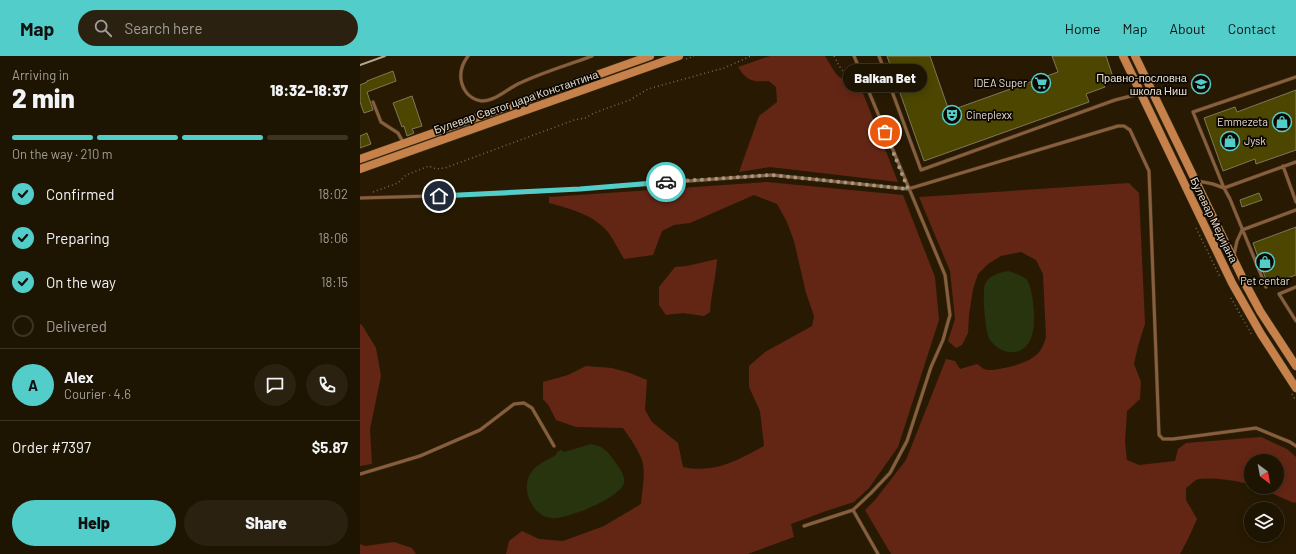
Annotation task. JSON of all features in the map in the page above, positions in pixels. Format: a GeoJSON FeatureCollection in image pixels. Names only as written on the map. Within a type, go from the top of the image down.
{"type":"FeatureCollection","features":[{"type":"Feature","properties":{"kind":"main road","name":"Булевар Светог цара Константина"},"geometry":{"type":"LineString","coordinates":[[360,159],[650,56]]}},
{"type":"Feature","properties":{"kind":"main road","name":"Булевар Светог цара Константина"},"geometry":{"type":"LineString","coordinates":[[360,169],[679,56]]}},
{"type":"Feature","properties":{"kind":"main road","name":"Булевар Медијана"},"geometry":{"type":"LineString","coordinates":[[1122,56],[1232,283],[1261,334],[1296,388]]}},
{"type":"Feature","properties":{"kind":"main road","name":"Булевар Медијана"},"geometry":{"type":"LineString","coordinates":[[1135,56],[1260,311],[1296,366]]}},
{"type":"Feature","properties":{"kind":"lane"},"geometry":{"type":"LineString","coordinates":[[468,56],[463,63],[460,73],[462,84],[466,93],[481,101],[497,97],[520,82],[592,56]]}},
{"type":"Feature","properties":{"kind":"lane"},"geometry":{"type":"LineString","coordinates":[[804,526],[836,517],[853,510],[890,473],[907,441],[931,367],[943,340],[950,315],[945,276],[854,56]]}},
{"type":"Feature","properties":{"kind":"lane"},"geometry":{"type":"LineString","coordinates":[[879,56],[921,170],[1140,92]]}},
{"type":"Feature","properties":{"kind":"lane"},"geometry":{"type":"LineString","coordinates":[[1266,287],[1194,112],[1296,77]]}},
{"type":"Feature","properties":{"kind":"lane"},"geometry":{"type":"LineString","coordinates":[[373,102],[381,122],[398,133],[403,144]]}},
{"type":"Feature","properties":{"kind":"lane"},"geometry":{"type":"LineString","coordinates":[[360,198],[502,194],[772,175],[908,189],[1118,126],[1124,126],[1130,130],[1149,171],[1160,435],[1163,439],[1173,439],[1256,428],[1296,446]]}},
{"type":"Feature","properties":{"kind":"lane"},"geometry":{"type":"LineString","coordinates":[[1195,181],[1224,188],[1296,162]]}},
{"type":"Feature","properties":{"kind":"lane"},"geometry":{"type":"LineString","coordinates":[[1283,166],[1296,202]]}},
{"type":"Feature","properties":{"kind":"lane"},"geometry":{"type":"LineString","coordinates":[[1236,264],[1235,246],[1242,230],[1296,210]]}},
{"type":"Feature","properties":{"kind":"lane"},"geometry":{"type":"LineString","coordinates":[[1296,288],[1279,294],[1296,321]]}},
{"type":"Feature","properties":{"kind":"lane"},"geometry":{"type":"LineString","coordinates":[[360,474],[420,456],[480,430],[514,404],[524,403],[532,408],[554,446]]}},
{"type":"Feature","properties":{"kind":"lane"},"geometry":{"type":"LineString","coordinates":[[853,510],[878,554]]}},
{"type":"Feature","properties":{"kind":"path"},"geometry":{"type":"LineString","coordinates":[[373,192],[398,183],[406,175],[412,172],[429,166],[436,169],[445,168],[574,120],[585,118],[594,113],[630,100],[648,89],[724,68],[751,56]]}},
{"type":"Feature","properties":{"kind":"path"},"geometry":{"type":"LineString","coordinates":[[834,56],[841,69],[848,76],[862,78]]}},
{"type":"Feature","properties":{"kind":"shaded area"},"geometry":{"type":"Polygon","coordinates":[[[770,56],[825,56],[835,72],[841,78],[859,83],[898,182],[770,167],[739,172],[759,116],[777,102],[776,87],[769,81],[750,80],[738,67],[770,56]]]}},
{"type":"Feature","properties":{"kind":"shaded area"},"geometry":{"type":"Polygon","coordinates":[[[767,182],[903,195],[935,277],[939,320],[898,447],[869,488],[854,502],[791,524],[794,537],[748,554],[506,554],[509,541],[522,531],[539,539],[563,541],[604,526],[641,504],[644,476],[642,460],[623,428],[576,427],[556,420],[549,406],[543,399],[543,382],[568,375],[586,366],[612,368],[647,380],[645,410],[652,422],[678,443],[683,467],[705,469],[715,467],[735,461],[764,446],[760,411],[749,387],[749,366],[765,352],[812,326],[814,316],[806,293],[794,241],[787,222],[777,204],[754,195],[690,223],[674,225],[662,231],[653,255],[624,259],[608,232],[602,226],[588,216],[549,203],[549,197],[767,182]]]}},
{"type":"Feature","properties":{"kind":"shaded area"},"geometry":{"type":"Polygon","coordinates":[[[1129,183],[1139,193],[1145,324],[1134,364],[1141,382],[1140,399],[1127,411],[1125,442],[1127,460],[1139,465],[1175,461],[1178,449],[1186,443],[1261,437],[1287,449],[1296,457],[1296,502],[1294,503],[1273,494],[1284,494],[1284,454],[1244,454],[1244,483],[1215,479],[1201,479],[1196,480],[1186,488],[1186,500],[1197,519],[1180,554],[891,554],[865,510],[875,500],[906,460],[946,359],[955,361],[960,369],[977,364],[987,370],[1006,368],[1026,362],[1035,356],[1041,350],[1046,337],[1043,274],[1036,260],[1021,252],[1001,256],[988,264],[978,274],[973,289],[968,333],[962,345],[956,348],[948,341],[955,319],[950,271],[919,197],[1129,183]]]}},
{"type":"Feature","properties":{"kind":"shaded area"},"geometry":{"type":"Polygon","coordinates":[[[717,259],[710,312],[704,316],[683,313],[666,315],[659,305],[659,287],[675,267],[687,266],[717,259]]]}},
{"type":"Feature","properties":{"kind":"shaded area"},"geometry":{"type":"Polygon","coordinates":[[[1008,271],[1020,275],[1027,280],[1031,290],[1034,313],[1034,326],[1029,342],[1023,349],[1012,352],[1007,352],[996,347],[989,338],[985,320],[984,303],[985,284],[989,278],[1008,271]]]}},
{"type":"Feature","properties":{"kind":"shaded area"},"geometry":{"type":"Polygon","coordinates":[[[360,324],[376,348],[381,376],[370,429],[372,464],[360,466],[360,324]]]}},
{"type":"Feature","properties":{"kind":"shaded area"},"geometry":{"type":"Polygon","coordinates":[[[591,444],[605,450],[620,469],[624,483],[620,489],[603,501],[580,512],[558,518],[551,518],[538,512],[533,507],[527,493],[528,479],[533,470],[561,450],[564,452],[591,444]]]}},
{"type":"Feature","properties":{"kind":"shaded area"},"geometry":{"type":"Polygon","coordinates":[[[394,542],[412,548],[416,554],[360,554],[360,544],[365,546],[394,542]]]}},
{"type":"Feature","properties":{"kind":"building"},"geometry":{"type":"Polygon","coordinates":[[[887,56],[930,56],[949,111],[1058,72],[1052,56],[1106,56],[1113,77],[1102,81],[1105,87],[1086,94],[1089,102],[924,161],[887,56]]]}},
{"type":"Feature","properties":{"kind":"building"},"geometry":{"type":"Polygon","coordinates":[[[393,71],[396,81],[367,92],[373,110],[364,113],[360,102],[360,85],[393,71]]]}},
{"type":"Feature","properties":{"kind":"building"},"geometry":{"type":"Polygon","coordinates":[[[1296,90],[1296,150],[1256,164],[1255,159],[1223,171],[1204,118],[1235,107],[1237,112],[1296,90]]]}},
{"type":"Feature","properties":{"kind":"building"},"geometry":{"type":"Polygon","coordinates":[[[412,96],[422,126],[412,129],[414,133],[407,136],[393,103],[412,96]]]}},
{"type":"Feature","properties":{"kind":"building"},"geometry":{"type":"Polygon","coordinates":[[[367,133],[371,144],[360,148],[360,136],[367,133]]]}},
{"type":"Feature","properties":{"kind":"building"},"geometry":{"type":"Polygon","coordinates":[[[1259,193],[1262,200],[1242,207],[1240,200],[1259,193]]]}},
{"type":"Feature","properties":{"kind":"building"},"geometry":{"type":"Polygon","coordinates":[[[1296,227],[1296,275],[1268,285],[1253,243],[1296,227]]]}},
{"type":"Feature","properties":{"kind":"railway"},"geometry":{"type":"LineString","coordinates":[[360,65],[385,56]]}},
{"type":"Feature","properties":{"kind":"way so far"},"geometry":{"type":"LineString","coordinates":[[666,182],[772,175],[908,189],[885,132]]}},
{"type":"Feature","properties":{"kind":"place","name":"IDEA Super"},"geometry":{"type":"Point","coordinates":[1041,83]}},
{"type":"Feature","properties":{"kind":"place","name":"Правно-пословна школа Ниш"},"geometry":{"type":"Point","coordinates":[1201,84]}},
{"type":"Feature","properties":{"kind":"place","name":"Cineplexx"},"geometry":{"type":"Point","coordinates":[952,115]}},
{"type":"Feature","properties":{"kind":"place","name":"Emmezeta"},"geometry":{"type":"Point","coordinates":[1282,122]}},
{"type":"Feature","properties":{"kind":"place","name":"Balkan Bet"},"geometry":{"type":"Point","coordinates":[885,132]}},
{"type":"Feature","properties":{"kind":"place","name":"Jysk"},"geometry":{"type":"Point","coordinates":[1230,141]}},
{"type":"Feature","properties":{"kind":"place","name":"Pet centar"},"geometry":{"type":"Point","coordinates":[1265,262]}},
{"type":"Feature","properties":{"kind":"route"},"geometry":{"type":"LineString","coordinates":[[439,196],[502,194],[666,182]]}}]}
